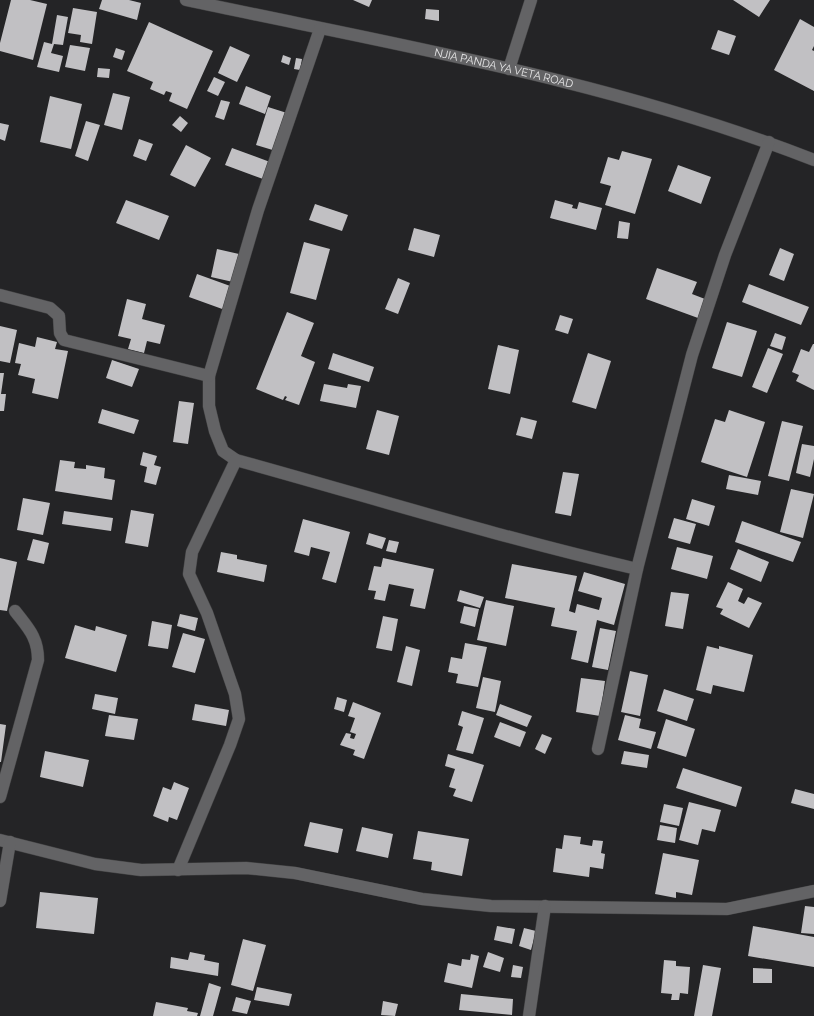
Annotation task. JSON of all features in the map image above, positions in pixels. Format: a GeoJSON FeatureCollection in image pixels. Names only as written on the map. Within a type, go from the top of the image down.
{"type":"FeatureCollection","features":[{"type":"Feature","properties":{"kind":"street","name":"NJIA PANDA YA VETA ROAD"},"geometry":{"type":"LineString","coordinates":[[186,0],[509,69],[659,107],[769,142],[814,160]]}},
{"type":"Feature","properties":{"kind":"street"},"geometry":{"type":"LineString","coordinates":[[509,69],[531,0]]}},
{"type":"Feature","properties":{"kind":"street"},"geometry":{"type":"LineString","coordinates":[[320,29],[258,210],[209,376],[210,406],[215,431],[223,451],[236,460],[452,522],[567,553],[637,569]]}},
{"type":"Feature","properties":{"kind":"street"},"geometry":{"type":"LineString","coordinates":[[598,749],[637,569],[692,355],[725,255],[769,142]]}},
{"type":"Feature","properties":{"kind":"street"},"geometry":{"type":"LineString","coordinates":[[0,294],[50,308],[59,316],[60,333],[64,340],[209,376]]}},
{"type":"Feature","properties":{"kind":"street"},"geometry":{"type":"LineString","coordinates":[[178,870],[230,745],[239,719],[236,694],[207,612],[190,574],[192,552],[236,460]]}},
{"type":"Feature","properties":{"kind":"street"},"geometry":{"type":"LineString","coordinates":[[0,797],[38,660],[38,648],[34,637],[15,611]]}},
{"type":"Feature","properties":{"kind":"street"},"geometry":{"type":"LineString","coordinates":[[0,901],[5,841],[95,864],[141,870],[246,868],[295,873],[422,899],[490,906],[727,909],[814,890]]}},
{"type":"Feature","properties":{"kind":"street"},"geometry":{"type":"LineString","coordinates":[[529,1016],[545,906]]}},
{"type":"Feature","properties":{"kind":"building"},"geometry":{"type":"Polygon","coordinates":[[[11,0],[30,0],[47,4],[33,60],[0,51],[0,43],[11,0]]]}},
{"type":"Feature","properties":{"kind":"building"},"geometry":{"type":"Polygon","coordinates":[[[102,0],[129,0],[141,3],[137,20],[99,9],[102,0]]]}},
{"type":"Feature","properties":{"kind":"building"},"geometry":{"type":"Polygon","coordinates":[[[353,0],[372,0],[369,7],[353,0]]]}},
{"type":"Feature","properties":{"kind":"building"},"geometry":{"type":"Polygon","coordinates":[[[733,0],[770,0],[759,17],[733,0]]]}},
{"type":"Feature","properties":{"kind":"building"},"geometry":{"type":"Polygon","coordinates":[[[73,8],[97,12],[92,44],[80,42],[81,35],[68,33],[73,8]]]}},
{"type":"Feature","properties":{"kind":"building"},"geometry":{"type":"Polygon","coordinates":[[[426,9],[439,10],[439,21],[425,19],[426,9]]]}},
{"type":"Feature","properties":{"kind":"building"},"geometry":{"type":"Polygon","coordinates":[[[57,15],[68,17],[63,45],[54,44],[51,53],[63,56],[59,72],[37,67],[44,42],[52,44],[57,15]]]}},
{"type":"Feature","properties":{"kind":"building"},"geometry":{"type":"Polygon","coordinates":[[[800,19],[814,27],[814,46],[812,50],[814,51],[814,91],[774,70],[800,19]]]}},
{"type":"Feature","properties":{"kind":"building"},"geometry":{"type":"Polygon","coordinates":[[[149,22],[213,51],[187,109],[169,101],[172,93],[166,91],[164,95],[150,89],[153,82],[127,71],[149,22]]]}},
{"type":"Feature","properties":{"kind":"building"},"geometry":{"type":"Polygon","coordinates":[[[718,30],[736,36],[729,55],[711,49],[718,30]]]}},
{"type":"Feature","properties":{"kind":"building"},"geometry":{"type":"Polygon","coordinates":[[[70,45],[90,48],[85,71],[65,67],[70,45]]]}},
{"type":"Feature","properties":{"kind":"building"},"geometry":{"type":"Polygon","coordinates":[[[230,46],[250,55],[237,82],[218,73],[230,46]]]}},
{"type":"Feature","properties":{"kind":"building"},"geometry":{"type":"Polygon","coordinates":[[[116,48],[125,51],[122,60],[113,57],[116,48]]]}},
{"type":"Feature","properties":{"kind":"building"},"geometry":{"type":"Polygon","coordinates":[[[283,55],[291,58],[289,65],[281,62],[283,55]]]}},
{"type":"Feature","properties":{"kind":"building"},"geometry":{"type":"Polygon","coordinates":[[[296,58],[302,59],[300,70],[294,69],[296,58]]]}},
{"type":"Feature","properties":{"kind":"building"},"geometry":{"type":"Polygon","coordinates":[[[98,68],[110,69],[109,78],[97,77],[98,68]]]}},
{"type":"Feature","properties":{"kind":"building"},"geometry":{"type":"Polygon","coordinates":[[[214,77],[225,82],[218,96],[207,91],[214,77]]]}},
{"type":"Feature","properties":{"kind":"building"},"geometry":{"type":"Polygon","coordinates":[[[246,86],[271,96],[265,114],[239,104],[246,86]]]}},
{"type":"Feature","properties":{"kind":"building"},"geometry":{"type":"Polygon","coordinates":[[[113,93],[130,97],[122,130],[104,125],[113,93]]]}},
{"type":"Feature","properties":{"kind":"building"},"geometry":{"type":"Polygon","coordinates":[[[50,96],[82,104],[71,149],[40,142],[50,96]]]}},
{"type":"Feature","properties":{"kind":"building"},"geometry":{"type":"Polygon","coordinates":[[[221,100],[230,102],[224,120],[215,117],[221,100]]]}},
{"type":"Feature","properties":{"kind":"building"},"geometry":{"type":"Polygon","coordinates":[[[268,107],[287,113],[276,151],[256,145],[268,107]]]}},
{"type":"Feature","properties":{"kind":"building"},"geometry":{"type":"Polygon","coordinates":[[[180,116],[188,123],[181,132],[172,125],[180,116]]]}},
{"type":"Feature","properties":{"kind":"building"},"geometry":{"type":"Polygon","coordinates":[[[86,121],[100,125],[88,161],[75,156],[86,121]]]}},
{"type":"Feature","properties":{"kind":"building"},"geometry":{"type":"Polygon","coordinates":[[[0,123],[9,125],[5,141],[0,139],[0,123]]]}},
{"type":"Feature","properties":{"kind":"building"},"geometry":{"type":"Polygon","coordinates":[[[139,139],[153,144],[146,161],[133,156],[139,139]]]}},
{"type":"Feature","properties":{"kind":"building"},"geometry":{"type":"Polygon","coordinates":[[[186,145],[211,158],[195,187],[170,175],[186,145]]]}},
{"type":"Feature","properties":{"kind":"building"},"geometry":{"type":"Polygon","coordinates":[[[232,148],[270,162],[263,179],[225,165],[232,148]]]}},
{"type":"Feature","properties":{"kind":"building"},"geometry":{"type":"Polygon","coordinates":[[[622,151],[652,159],[635,214],[605,205],[611,186],[600,183],[608,157],[619,160],[622,151]]]}},
{"type":"Feature","properties":{"kind":"building"},"geometry":{"type":"Polygon","coordinates":[[[678,165],[711,177],[701,204],[668,191],[678,165]]]}},
{"type":"Feature","properties":{"kind":"building"},"geometry":{"type":"Polygon","coordinates":[[[126,200],[169,216],[159,240],[116,223],[126,200]]]}},
{"type":"Feature","properties":{"kind":"building"},"geometry":{"type":"Polygon","coordinates":[[[555,200],[573,205],[572,208],[577,209],[579,202],[602,208],[596,230],[550,218],[555,200]]]}},
{"type":"Feature","properties":{"kind":"building"},"geometry":{"type":"Polygon","coordinates":[[[315,204],[348,215],[342,231],[309,220],[315,204]]]}},
{"type":"Feature","properties":{"kind":"building"},"geometry":{"type":"Polygon","coordinates":[[[619,221],[630,223],[628,239],[617,238],[619,221]]]}},
{"type":"Feature","properties":{"kind":"building"},"geometry":{"type":"Polygon","coordinates":[[[414,228],[440,235],[434,257],[408,250],[414,228]]]}},
{"type":"Feature","properties":{"kind":"building"},"geometry":{"type":"Polygon","coordinates":[[[304,242],[330,249],[316,300],[290,293],[304,242]]]}},
{"type":"Feature","properties":{"kind":"building"},"geometry":{"type":"Polygon","coordinates":[[[780,248],[794,254],[784,281],[769,275],[780,248]]]}},
{"type":"Feature","properties":{"kind":"building"},"geometry":{"type":"Polygon","coordinates":[[[217,249],[239,254],[233,282],[211,277],[217,249]]]}},
{"type":"Feature","properties":{"kind":"building"},"geometry":{"type":"Polygon","coordinates":[[[657,268],[697,282],[692,294],[705,299],[698,318],[646,299],[657,268]]]}},
{"type":"Feature","properties":{"kind":"building"},"geometry":{"type":"Polygon","coordinates":[[[197,274],[233,287],[225,310],[189,297],[197,274]]]}},
{"type":"Feature","properties":{"kind":"building"},"geometry":{"type":"Polygon","coordinates":[[[398,278],[410,283],[398,314],[385,309],[398,278]]]}},
{"type":"Feature","properties":{"kind":"building"},"geometry":{"type":"Polygon","coordinates":[[[749,284],[809,307],[801,325],[742,302],[749,284]]]}},
{"type":"Feature","properties":{"kind":"building"},"geometry":{"type":"Polygon","coordinates":[[[127,299],[146,304],[142,319],[165,325],[160,344],[147,341],[144,353],[128,349],[131,339],[118,336],[127,299]]]}},
{"type":"Feature","properties":{"kind":"building"},"geometry":{"type":"Polygon","coordinates":[[[287,312],[314,323],[301,356],[315,362],[299,405],[285,400],[287,397],[285,396],[283,400],[256,389],[287,312]]]}},
{"type":"Feature","properties":{"kind":"building"},"geometry":{"type":"Polygon","coordinates":[[[560,315],[573,319],[568,334],[555,330],[560,315]]]}},
{"type":"Feature","properties":{"kind":"building"},"geometry":{"type":"Polygon","coordinates":[[[727,322],[757,331],[742,377],[712,368],[727,322]]]}},
{"type":"Feature","properties":{"kind":"building"},"geometry":{"type":"Polygon","coordinates":[[[0,326],[17,330],[10,363],[0,361],[0,326]]]}},
{"type":"Feature","properties":{"kind":"building"},"geometry":{"type":"Polygon","coordinates":[[[775,333],[786,337],[782,350],[770,346],[775,333]]]}},
{"type":"Feature","properties":{"kind":"building"},"geometry":{"type":"Polygon","coordinates":[[[37,337],[57,342],[55,349],[68,351],[58,399],[32,393],[35,379],[18,375],[21,364],[15,363],[19,343],[35,347],[37,337]]]}},
{"type":"Feature","properties":{"kind":"building"},"geometry":{"type":"Polygon","coordinates":[[[813,344],[814,390],[796,381],[799,375],[792,372],[801,349],[809,352],[813,344]]]}},
{"type":"Feature","properties":{"kind":"building"},"geometry":{"type":"Polygon","coordinates":[[[498,345],[519,350],[510,394],[488,389],[498,345]]]}},
{"type":"Feature","properties":{"kind":"building"},"geometry":{"type":"Polygon","coordinates":[[[768,348],[783,354],[767,393],[752,387],[768,348]]]}},
{"type":"Feature","properties":{"kind":"building"},"geometry":{"type":"Polygon","coordinates":[[[333,353],[374,367],[369,382],[328,369],[333,353]]]}},
{"type":"Feature","properties":{"kind":"building"},"geometry":{"type":"Polygon","coordinates":[[[588,353],[611,361],[596,409],[572,402],[588,353]]]}},
{"type":"Feature","properties":{"kind":"building"},"geometry":{"type":"Polygon","coordinates":[[[112,360],[139,369],[132,387],[106,378],[112,360]]]}},
{"type":"Feature","properties":{"kind":"building"},"geometry":{"type":"Polygon","coordinates":[[[0,373],[4,373],[1,394],[6,394],[4,411],[0,411],[0,373]]]}},
{"type":"Feature","properties":{"kind":"building"},"geometry":{"type":"Polygon","coordinates":[[[324,384],[347,388],[348,384],[361,386],[356,408],[320,401],[324,384]]]}},
{"type":"Feature","properties":{"kind":"building"},"geometry":{"type":"Polygon","coordinates":[[[179,401],[194,403],[188,444],[173,442],[179,401]]]}},
{"type":"Feature","properties":{"kind":"building"},"geometry":{"type":"Polygon","coordinates":[[[102,409],[139,420],[134,434],[98,423],[102,409]]]}},
{"type":"Feature","properties":{"kind":"building"},"geometry":{"type":"Polygon","coordinates":[[[377,410],[399,416],[389,455],[366,449],[377,410]]]}},
{"type":"Feature","properties":{"kind":"building"},"geometry":{"type":"Polygon","coordinates":[[[729,410],[765,422],[747,477],[701,462],[715,419],[725,422],[729,410]]]}},
{"type":"Feature","properties":{"kind":"building"},"geometry":{"type":"Polygon","coordinates":[[[521,417],[537,421],[532,439],[516,435],[521,417]]]}},
{"type":"Feature","properties":{"kind":"building"},"geometry":{"type":"Polygon","coordinates":[[[782,421],[803,426],[789,481],[768,476],[782,421]]]}},
{"type":"Feature","properties":{"kind":"building"},"geometry":{"type":"Polygon","coordinates":[[[802,444],[814,446],[814,459],[810,477],[796,473],[802,444]]]}},
{"type":"Feature","properties":{"kind":"building"},"geometry":{"type":"Polygon","coordinates":[[[143,452],[157,456],[154,465],[161,467],[156,485],[144,482],[147,467],[140,465],[143,452]]]}},
{"type":"Feature","properties":{"kind":"building"},"geometry":{"type":"Polygon","coordinates":[[[60,460],[75,462],[74,468],[86,469],[86,465],[105,468],[104,478],[115,480],[112,500],[55,491],[60,460]]]}},
{"type":"Feature","properties":{"kind":"building"},"geometry":{"type":"Polygon","coordinates":[[[563,472],[579,474],[571,516],[555,513],[563,472]]]}},
{"type":"Feature","properties":{"kind":"building"},"geometry":{"type":"Polygon","coordinates":[[[729,475],[761,481],[758,495],[726,489],[729,475]]]}},
{"type":"Feature","properties":{"kind":"building"},"geometry":{"type":"Polygon","coordinates":[[[791,489],[814,494],[803,538],[780,532],[791,489]]]}},
{"type":"Feature","properties":{"kind":"building"},"geometry":{"type":"Polygon","coordinates":[[[23,498],[50,503],[43,535],[17,530],[23,498]]]}},
{"type":"Feature","properties":{"kind":"building"},"geometry":{"type":"Polygon","coordinates":[[[692,499],[715,506],[709,526],[686,519],[692,499]]]}},
{"type":"Feature","properties":{"kind":"building"},"geometry":{"type":"Polygon","coordinates":[[[131,510],[154,514],[148,547],[125,543],[131,510]]]}},
{"type":"Feature","properties":{"kind":"building"},"geometry":{"type":"Polygon","coordinates":[[[64,511],[113,518],[111,531],[62,524],[64,511]]]}},
{"type":"Feature","properties":{"kind":"building"},"geometry":{"type":"Polygon","coordinates":[[[674,518],[696,524],[690,544],[668,538],[674,518]]]}},
{"type":"Feature","properties":{"kind":"building"},"geometry":{"type":"Polygon","coordinates":[[[303,519],[350,532],[336,583],[322,579],[330,552],[311,547],[309,556],[294,552],[303,519]]]}},
{"type":"Feature","properties":{"kind":"building"},"geometry":{"type":"Polygon","coordinates":[[[742,521],[801,542],[793,562],[735,542],[742,521]]]}},
{"type":"Feature","properties":{"kind":"building"},"geometry":{"type":"Polygon","coordinates":[[[369,533],[386,538],[382,549],[366,544],[369,533]]]}},
{"type":"Feature","properties":{"kind":"building"},"geometry":{"type":"Polygon","coordinates":[[[33,539],[49,543],[44,564],[27,560],[33,539]]]}},
{"type":"Feature","properties":{"kind":"building"},"geometry":{"type":"Polygon","coordinates":[[[389,540],[399,542],[396,553],[386,551],[389,540]]]}},
{"type":"Feature","properties":{"kind":"building"},"geometry":{"type":"Polygon","coordinates":[[[677,547],[713,556],[707,579],[671,569],[677,547]]]}},
{"type":"Feature","properties":{"kind":"building"},"geometry":{"type":"Polygon","coordinates":[[[738,549],[769,562],[761,582],[730,569],[738,549]]]}},
{"type":"Feature","properties":{"kind":"building"},"geometry":{"type":"Polygon","coordinates":[[[221,552],[237,555],[237,559],[267,565],[264,582],[217,572],[221,552]]]}},
{"type":"Feature","properties":{"kind":"building"},"geometry":{"type":"Polygon","coordinates":[[[0,558],[17,562],[7,611],[0,610],[0,558]]]}},
{"type":"Feature","properties":{"kind":"building"},"geometry":{"type":"Polygon","coordinates":[[[383,558],[434,569],[425,609],[410,606],[414,589],[389,584],[385,601],[374,599],[376,591],[368,590],[374,566],[381,567],[383,558]]]}},
{"type":"Feature","properties":{"kind":"building"},"geometry":{"type":"Polygon","coordinates":[[[512,564],[577,576],[569,611],[575,613],[577,604],[599,610],[602,598],[578,591],[584,572],[625,584],[614,625],[597,620],[588,663],[571,659],[577,631],[551,626],[555,608],[505,598],[512,564]]]}},
{"type":"Feature","properties":{"kind":"building"},"geometry":{"type":"Polygon","coordinates":[[[728,582],[743,589],[738,601],[744,604],[748,597],[762,603],[749,628],[720,614],[723,609],[716,607],[728,582]]]}},
{"type":"Feature","properties":{"kind":"building"},"geometry":{"type":"Polygon","coordinates":[[[460,590],[484,597],[480,608],[457,601],[460,590]]]}},
{"type":"Feature","properties":{"kind":"building"},"geometry":{"type":"Polygon","coordinates":[[[671,592],[689,594],[683,629],[665,626],[671,592]]]}},
{"type":"Feature","properties":{"kind":"building"},"geometry":{"type":"Polygon","coordinates":[[[486,600],[514,606],[506,646],[477,640],[486,600]]]}},
{"type":"Feature","properties":{"kind":"building"},"geometry":{"type":"Polygon","coordinates":[[[464,606],[479,609],[475,627],[460,623],[464,606]]]}},
{"type":"Feature","properties":{"kind":"building"},"geometry":{"type":"Polygon","coordinates":[[[180,614],[198,618],[195,631],[177,626],[180,614]]]}},
{"type":"Feature","properties":{"kind":"building"},"geometry":{"type":"Polygon","coordinates":[[[383,616],[398,619],[392,651],[376,648],[383,616]]]}},
{"type":"Feature","properties":{"kind":"building"},"geometry":{"type":"Polygon","coordinates":[[[152,621],[172,625],[168,649],[148,646],[152,621]]]}},
{"type":"Feature","properties":{"kind":"building"},"geometry":{"type":"Polygon","coordinates":[[[75,625],[95,631],[96,626],[127,635],[116,672],[65,658],[75,625]]]}},
{"type":"Feature","properties":{"kind":"building"},"geometry":{"type":"Polygon","coordinates":[[[600,628],[616,631],[608,670],[592,667],[600,628]]]}},
{"type":"Feature","properties":{"kind":"building"},"geometry":{"type":"Polygon","coordinates":[[[183,633],[205,639],[195,673],[172,667],[183,633]]]}},
{"type":"Feature","properties":{"kind":"building"},"geometry":{"type":"Polygon","coordinates":[[[465,643],[487,647],[478,687],[456,683],[458,674],[448,672],[451,657],[462,659],[465,643]]]}},
{"type":"Feature","properties":{"kind":"building"},"geometry":{"type":"Polygon","coordinates":[[[406,646],[420,650],[412,686],[397,682],[406,646]]]}},
{"type":"Feature","properties":{"kind":"building"},"geometry":{"type":"Polygon","coordinates":[[[707,646],[719,649],[719,646],[753,655],[744,692],[713,685],[711,694],[696,690],[707,646]]]}},
{"type":"Feature","properties":{"kind":"building"},"geometry":{"type":"Polygon","coordinates":[[[630,671],[648,675],[640,716],[621,712],[630,671]]]}},
{"type":"Feature","properties":{"kind":"building"},"geometry":{"type":"Polygon","coordinates":[[[483,677],[501,681],[495,712],[476,708],[483,677]]]}},
{"type":"Feature","properties":{"kind":"building"},"geometry":{"type":"Polygon","coordinates":[[[581,678],[605,681],[600,716],[576,712],[581,678]]]}},
{"type":"Feature","properties":{"kind":"building"},"geometry":{"type":"Polygon","coordinates":[[[664,689],[694,699],[687,721],[657,711],[664,689]]]}},
{"type":"Feature","properties":{"kind":"building"},"geometry":{"type":"Polygon","coordinates":[[[95,694],[118,698],[115,714],[92,709],[95,694]]]}},
{"type":"Feature","properties":{"kind":"building"},"geometry":{"type":"Polygon","coordinates":[[[337,697],[347,700],[344,712],[334,709],[337,697]]]}},
{"type":"Feature","properties":{"kind":"building"},"geometry":{"type":"Polygon","coordinates":[[[353,702],[381,713],[364,759],[353,755],[355,750],[340,745],[346,733],[351,734],[350,738],[354,739],[356,734],[350,732],[355,718],[348,716],[353,702]]]}},
{"type":"Feature","properties":{"kind":"building"},"geometry":{"type":"Polygon","coordinates":[[[195,704],[229,710],[226,726],[192,720],[195,704]]]}},
{"type":"Feature","properties":{"kind":"building"},"geometry":{"type":"Polygon","coordinates":[[[500,704],[532,716],[527,727],[496,715],[500,704]]]}},
{"type":"Feature","properties":{"kind":"building"},"geometry":{"type":"Polygon","coordinates":[[[462,711],[484,718],[473,754],[456,750],[463,727],[458,725],[462,711]]]}},
{"type":"Feature","properties":{"kind":"building"},"geometry":{"type":"Polygon","coordinates":[[[109,715],[138,719],[134,740],[105,736],[109,715]]]}},
{"type":"Feature","properties":{"kind":"building"},"geometry":{"type":"Polygon","coordinates":[[[625,715],[641,719],[639,728],[656,732],[651,749],[618,740],[625,715]]]}},
{"type":"Feature","properties":{"kind":"building"},"geometry":{"type":"Polygon","coordinates":[[[666,719],[695,729],[686,757],[657,748],[666,719]]]}},
{"type":"Feature","properties":{"kind":"building"},"geometry":{"type":"Polygon","coordinates":[[[500,722],[526,732],[520,747],[494,737],[500,722]]]}},
{"type":"Feature","properties":{"kind":"building"},"geometry":{"type":"Polygon","coordinates":[[[0,724],[6,725],[1,762],[0,762],[0,724]]]}},
{"type":"Feature","properties":{"kind":"building"},"geometry":{"type":"Polygon","coordinates":[[[542,734],[552,738],[545,754],[535,749],[542,734]]]}},
{"type":"Feature","properties":{"kind":"building"},"geometry":{"type":"Polygon","coordinates":[[[45,751],[89,760],[83,787],[40,777],[45,751]]]}},
{"type":"Feature","properties":{"kind":"building"},"geometry":{"type":"Polygon","coordinates":[[[624,751],[649,755],[647,768],[621,764],[624,751]]]}},
{"type":"Feature","properties":{"kind":"building"},"geometry":{"type":"Polygon","coordinates":[[[448,754],[484,765],[472,802],[453,796],[456,789],[449,787],[455,769],[445,766],[448,754]]]}},
{"type":"Feature","properties":{"kind":"building"},"geometry":{"type":"Polygon","coordinates":[[[683,768],[742,787],[736,807],[676,788],[683,768]]]}},
{"type":"Feature","properties":{"kind":"building"},"geometry":{"type":"Polygon","coordinates":[[[174,782],[189,788],[177,820],[169,817],[168,822],[153,816],[163,787],[171,790],[174,782]]]}},
{"type":"Feature","properties":{"kind":"building"},"geometry":{"type":"Polygon","coordinates":[[[795,789],[814,794],[814,809],[791,803],[795,789]]]}},
{"type":"Feature","properties":{"kind":"building"},"geometry":{"type":"Polygon","coordinates":[[[689,802],[721,810],[715,832],[702,829],[698,845],[679,840],[689,802]]]}},
{"type":"Feature","properties":{"kind":"building"},"geometry":{"type":"Polygon","coordinates":[[[664,804],[683,808],[679,826],[660,822],[664,804]]]}},
{"type":"Feature","properties":{"kind":"building"},"geometry":{"type":"Polygon","coordinates":[[[310,822],[343,829],[338,853],[304,846],[310,822]]]}},
{"type":"Feature","properties":{"kind":"building"},"geometry":{"type":"Polygon","coordinates":[[[660,825],[677,828],[675,843],[657,840],[660,825]]]}},
{"type":"Feature","properties":{"kind":"building"},"geometry":{"type":"Polygon","coordinates":[[[362,827],[393,834],[388,858],[356,851],[362,827]]]}},
{"type":"Feature","properties":{"kind":"building"},"geometry":{"type":"Polygon","coordinates":[[[418,831],[469,839],[462,876],[431,870],[432,862],[413,859],[418,831]]]}},
{"type":"Feature","properties":{"kind":"building"},"geometry":{"type":"Polygon","coordinates":[[[564,835],[581,837],[580,844],[592,846],[593,840],[603,841],[601,853],[605,854],[603,869],[590,867],[589,877],[553,872],[556,848],[562,849],[564,835]]]}},
{"type":"Feature","properties":{"kind":"building"},"geometry":{"type":"Polygon","coordinates":[[[663,853],[699,860],[692,895],[676,892],[676,898],[655,894],[663,853]]]}},
{"type":"Feature","properties":{"kind":"building"},"geometry":{"type":"Polygon","coordinates":[[[40,892],[98,898],[94,934],[36,928],[40,892]]]}},
{"type":"Feature","properties":{"kind":"building"},"geometry":{"type":"Polygon","coordinates":[[[805,906],[814,907],[814,934],[801,933],[805,906]]]}},
{"type":"Feature","properties":{"kind":"building"},"geometry":{"type":"Polygon","coordinates":[[[497,926],[515,929],[512,944],[494,940],[497,926]]]}},
{"type":"Feature","properties":{"kind":"building"},"geometry":{"type":"Polygon","coordinates":[[[753,926],[814,937],[814,967],[748,956],[753,926]]]}},
{"type":"Feature","properties":{"kind":"building"},"geometry":{"type":"Polygon","coordinates":[[[524,928],[536,931],[531,950],[519,946],[524,928]]]}},
{"type":"Feature","properties":{"kind":"building"},"geometry":{"type":"Polygon","coordinates":[[[243,939],[266,945],[253,991],[231,985],[243,939]]]}},
{"type":"Feature","properties":{"kind":"building"},"geometry":{"type":"Polygon","coordinates":[[[190,952],[205,955],[204,960],[219,963],[218,976],[170,968],[171,957],[188,960],[190,952]]]}},
{"type":"Feature","properties":{"kind":"building"},"geometry":{"type":"Polygon","coordinates":[[[488,952],[504,958],[500,972],[483,967],[488,952]]]}},
{"type":"Feature","properties":{"kind":"building"},"geometry":{"type":"Polygon","coordinates":[[[471,954],[479,956],[472,988],[444,982],[448,963],[461,966],[462,959],[470,960],[471,954]]]}},
{"type":"Feature","properties":{"kind":"building"},"geometry":{"type":"Polygon","coordinates":[[[664,960],[676,961],[676,966],[690,967],[688,994],[680,993],[679,1000],[671,1000],[672,994],[661,993],[664,960]]]}},
{"type":"Feature","properties":{"kind":"building"},"geometry":{"type":"Polygon","coordinates":[[[513,965],[523,967],[521,978],[511,977],[513,965]]]}},
{"type":"Feature","properties":{"kind":"building"},"geometry":{"type":"Polygon","coordinates":[[[703,965],[721,968],[712,1016],[694,1016],[703,965]]]}},
{"type":"Feature","properties":{"kind":"building"},"geometry":{"type":"Polygon","coordinates":[[[753,968],[772,969],[772,983],[753,983],[753,968]]]}},
{"type":"Feature","properties":{"kind":"building"},"geometry":{"type":"Polygon","coordinates":[[[209,983],[221,987],[213,1016],[200,1016],[209,983]]]}},
{"type":"Feature","properties":{"kind":"building"},"geometry":{"type":"Polygon","coordinates":[[[257,987],[292,994],[289,1006],[254,1000],[257,987]]]}},
{"type":"Feature","properties":{"kind":"building"},"geometry":{"type":"Polygon","coordinates":[[[461,994],[513,999],[512,1015],[459,1010],[461,994]]]}},
{"type":"Feature","properties":{"kind":"building"},"geometry":{"type":"Polygon","coordinates":[[[236,997],[251,1001],[247,1014],[232,1011],[236,997]]]}},
{"type":"Feature","properties":{"kind":"building"},"geometry":{"type":"Polygon","coordinates":[[[383,1001],[398,1004],[395,1016],[381,1015],[383,1001]]]}},
{"type":"Feature","properties":{"kind":"building"},"geometry":{"type":"Polygon","coordinates":[[[156,1002],[188,1008],[187,1011],[198,1013],[197,1016],[153,1016],[156,1002]]]}}]}
